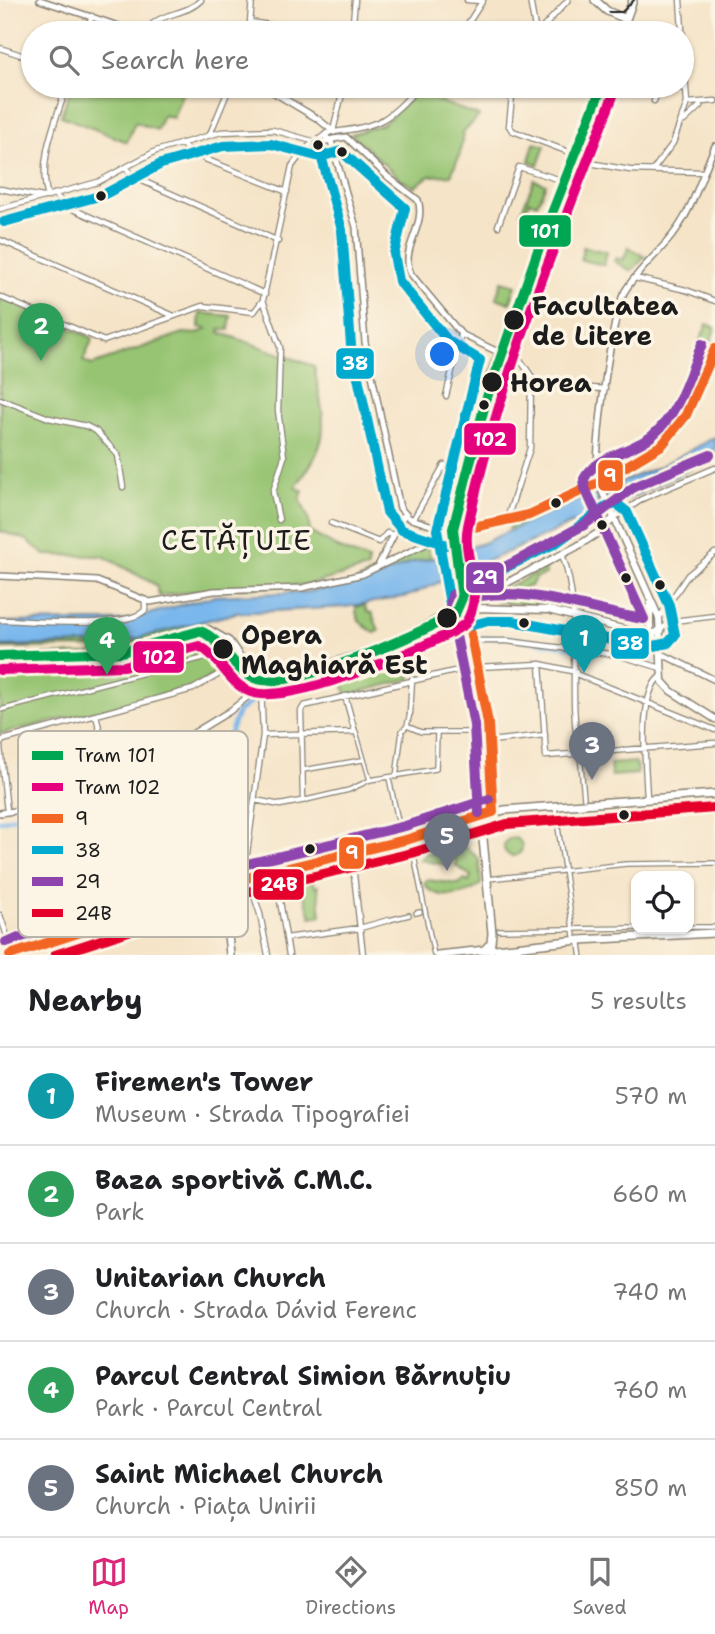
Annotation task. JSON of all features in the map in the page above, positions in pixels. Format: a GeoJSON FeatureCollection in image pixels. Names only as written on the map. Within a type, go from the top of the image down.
{"type":"FeatureCollection","features":[{"type":"Feature","properties":{"kind":"main road"},"geometry":{"type":"LineString","coordinates":[[596,0],[607,11],[626,19],[633,0]]}},
{"type":"Feature","properties":{"kind":"main road"},"geometry":{"type":"LineString","coordinates":[[493,812],[489,732],[451,532],[488,392],[502,353],[518,322],[520,303],[596,98]]}},
{"type":"Feature","properties":{"kind":"main road"},"geometry":{"type":"LineString","coordinates":[[451,532],[467,526],[506,523],[599,485],[654,451],[670,439],[690,405],[715,349]]}},
{"type":"Feature","properties":{"kind":"main road"},"geometry":{"type":"LineString","coordinates":[[599,485],[659,618],[661,676],[668,689],[715,719]]}},
{"type":"Feature","properties":{"kind":"main road"},"geometry":{"type":"LineString","coordinates":[[0,654],[119,651],[201,629],[213,630],[228,640],[261,686],[334,664],[404,636],[562,554],[592,537],[614,518]]}},
{"type":"Feature","properties":{"kind":"main road"},"geometry":{"type":"LineString","coordinates":[[649,596],[653,636],[662,652]]}},
{"type":"Feature","properties":{"kind":"main road"},"geometry":{"type":"LineString","coordinates":[[404,636],[428,631],[480,607],[527,608],[575,616],[653,636]]}},
{"type":"Feature","properties":{"kind":"main road"},"geometry":{"type":"LineString","coordinates":[[653,636],[661,630]]}},
{"type":"Feature","properties":{"kind":"main road"},"geometry":{"type":"LineString","coordinates":[[248,877],[407,838],[481,818],[493,812],[715,794]]}},
{"type":"Feature","properties":{"kind":"main road"},"geometry":{"type":"LineString","coordinates":[[481,818],[492,938],[485,949]]}},
{"type":"Feature","properties":{"kind":"main road"},"geometry":{"type":"LineString","coordinates":[[436,955],[576,938],[715,933]]}},
{"type":"Feature","properties":{"kind":"main road"},"geometry":{"type":"LineString","coordinates":[[12,955],[67,937]]}},
{"type":"Feature","properties":{"kind":"main road"},"geometry":{"type":"LineString","coordinates":[[228,937],[230,955]]}},
{"type":"Feature","properties":{"kind":"street"},"geometry":{"type":"LineString","coordinates":[[40,0],[107,21]]}},
{"type":"Feature","properties":{"kind":"street"},"geometry":{"type":"LineString","coordinates":[[156,21],[191,10],[201,0]]}},
{"type":"Feature","properties":{"kind":"street"},"geometry":{"type":"LineString","coordinates":[[250,21],[252,0]]}},
{"type":"Feature","properties":{"kind":"street"},"geometry":{"type":"LineString","coordinates":[[353,21],[355,0]]}},
{"type":"Feature","properties":{"kind":"street"},"geometry":{"type":"LineString","coordinates":[[467,0],[482,1],[470,21]]}},
{"type":"Feature","properties":{"kind":"street"},"geometry":{"type":"LineString","coordinates":[[530,0],[534,21]]}},
{"type":"Feature","properties":{"kind":"street"},"geometry":{"type":"LineString","coordinates":[[549,21],[569,0]]}},
{"type":"Feature","properties":{"kind":"street"},"geometry":{"type":"LineString","coordinates":[[680,0],[681,21]]}},
{"type":"Feature","properties":{"kind":"street"},"geometry":{"type":"LineString","coordinates":[[91,21],[93,16]]}},
{"type":"Feature","properties":{"kind":"street"},"geometry":{"type":"LineString","coordinates":[[0,48],[21,55]]}},
{"type":"Feature","properties":{"kind":"street"},"geometry":{"type":"LineString","coordinates":[[46,197],[44,178],[47,155],[64,98]]}},
{"type":"Feature","properties":{"kind":"street"},"geometry":{"type":"LineString","coordinates":[[210,134],[225,98]]}},
{"type":"Feature","properties":{"kind":"street"},"geometry":{"type":"LineString","coordinates":[[283,98],[321,121],[332,135],[356,227],[365,342],[397,498],[404,514],[413,520],[451,532]]}},
{"type":"Feature","properties":{"kind":"street"},"geometry":{"type":"LineString","coordinates":[[332,135],[341,98]]}},
{"type":"Feature","properties":{"kind":"street"},"geometry":{"type":"LineString","coordinates":[[254,312],[264,297],[296,160],[316,142],[332,135],[381,123],[408,98]]}},
{"type":"Feature","properties":{"kind":"street"},"geometry":{"type":"LineString","coordinates":[[512,98],[509,126],[513,131],[573,157],[630,170],[702,172]]}},
{"type":"Feature","properties":{"kind":"street"},"geometry":{"type":"LineString","coordinates":[[653,170],[665,157],[681,124],[687,98]]}},
{"type":"Feature","properties":{"kind":"street"},"geometry":{"type":"LineString","coordinates":[[687,103],[715,101]]}},
{"type":"Feature","properties":{"kind":"street"},"geometry":{"type":"LineString","coordinates":[[681,124],[704,103]]}},
{"type":"Feature","properties":{"kind":"street"},"geometry":{"type":"LineString","coordinates":[[0,209],[97,182],[180,143],[210,134],[273,130],[316,142]]}},
{"type":"Feature","properties":{"kind":"street"},"geometry":{"type":"LineString","coordinates":[[332,135],[349,139],[387,177],[418,200],[421,214],[408,258],[408,269],[461,334],[502,353],[514,351],[531,377],[547,386],[606,389]]}},
{"type":"Feature","properties":{"kind":"street"},"geometry":{"type":"LineString","coordinates":[[180,143],[190,153],[287,192]]}},
{"type":"Feature","properties":{"kind":"street"},"geometry":{"type":"LineString","coordinates":[[599,485],[596,460],[621,299],[635,278],[680,226],[715,146]]}},
{"type":"Feature","properties":{"kind":"street"},"geometry":{"type":"LineString","coordinates":[[498,226],[519,167],[564,181]]}},
{"type":"Feature","properties":{"kind":"street"},"geometry":{"type":"LineString","coordinates":[[125,168],[138,178],[278,241]]}},
{"type":"Feature","properties":{"kind":"street"},"geometry":{"type":"LineString","coordinates":[[0,189],[46,197]]}},
{"type":"Feature","properties":{"kind":"street"},"geometry":{"type":"LineString","coordinates":[[54,194],[68,207],[264,297]]}},
{"type":"Feature","properties":{"kind":"street"},"geometry":{"type":"LineString","coordinates":[[0,240],[174,317]]}},
{"type":"Feature","properties":{"kind":"street"},"geometry":{"type":"LineString","coordinates":[[635,278],[685,290],[715,301]]}},
{"type":"Feature","properties":{"kind":"street"},"geometry":{"type":"LineString","coordinates":[[0,297],[101,341],[209,306],[266,314]]}},
{"type":"Feature","properties":{"kind":"street"},"geometry":{"type":"LineString","coordinates":[[264,297],[266,314],[280,347],[278,410],[284,457],[273,492],[279,520]]}},
{"type":"Feature","properties":{"kind":"street"},"geometry":{"type":"LineString","coordinates":[[446,396],[461,334]]}},
{"type":"Feature","properties":{"kind":"street"},"geometry":{"type":"LineString","coordinates":[[506,523],[530,448],[531,377]]}},
{"type":"Feature","properties":{"kind":"street"},"geometry":{"type":"LineString","coordinates":[[0,398],[49,418],[86,426],[96,431],[118,456],[123,487]]}},
{"type":"Feature","properties":{"kind":"street"},"geometry":{"type":"LineString","coordinates":[[413,520],[444,465],[450,463],[468,468]]}},
{"type":"Feature","properties":{"kind":"street"},"geometry":{"type":"LineString","coordinates":[[614,518],[644,498],[715,468]]}},
{"type":"Feature","properties":{"kind":"street"},"geometry":{"type":"LineString","coordinates":[[379,564],[404,514]]}},
{"type":"Feature","properties":{"kind":"street"},"geometry":{"type":"LineString","coordinates":[[331,523],[379,542],[387,533],[393,535]]}},
{"type":"Feature","properties":{"kind":"street"},"geometry":{"type":"LineString","coordinates":[[433,526],[436,532],[433,539]]}},
{"type":"Feature","properties":{"kind":"street"},"geometry":{"type":"LineString","coordinates":[[0,576],[97,581],[145,601],[214,591],[310,587],[357,576],[451,532]]}},
{"type":"Feature","properties":{"kind":"street"},"geometry":{"type":"LineString","coordinates":[[562,554],[570,579],[575,616],[574,717],[584,798]]}},
{"type":"Feature","properties":{"kind":"street"},"geometry":{"type":"LineString","coordinates":[[659,618],[688,575],[715,554]]}},
{"type":"Feature","properties":{"kind":"street"},"geometry":{"type":"LineString","coordinates":[[0,620],[127,619],[141,614],[145,601]]}},
{"type":"Feature","properties":{"kind":"street"},"geometry":{"type":"LineString","coordinates":[[661,630],[673,621],[715,616]]}},
{"type":"Feature","properties":{"kind":"street"},"geometry":{"type":"LineString","coordinates":[[470,641],[507,641],[575,649],[624,656],[661,668]]}},
{"type":"Feature","properties":{"kind":"street"},"geometry":{"type":"LineString","coordinates":[[662,652],[715,680]]}},
{"type":"Feature","properties":{"kind":"street"},"geometry":{"type":"LineString","coordinates":[[0,710],[215,655]]}},
{"type":"Feature","properties":{"kind":"street"},"geometry":{"type":"LineString","coordinates":[[43,731],[194,689],[239,663]]}},
{"type":"Feature","properties":{"kind":"street"},"geometry":{"type":"LineString","coordinates":[[540,664],[546,755],[715,743]]}},
{"type":"Feature","properties":{"kind":"street"},"geometry":{"type":"LineString","coordinates":[[305,800],[302,734],[304,706],[412,679],[476,667],[540,664],[576,673],[715,730]]}},
{"type":"Feature","properties":{"kind":"street"},"geometry":{"type":"LineString","coordinates":[[647,798],[645,748],[648,703],[656,680],[661,676]]}},
{"type":"Feature","properties":{"kind":"street"},"geometry":{"type":"LineString","coordinates":[[396,777],[402,730],[407,726],[409,714],[412,679]]}},
{"type":"Feature","properties":{"kind":"street"},"geometry":{"type":"LineString","coordinates":[[248,850],[263,735],[261,686]]}},
{"type":"Feature","properties":{"kind":"street"},"geometry":{"type":"LineString","coordinates":[[197,731],[230,711],[261,686]]}},
{"type":"Feature","properties":{"kind":"street"},"geometry":{"type":"LineString","coordinates":[[345,696],[370,780]]}},
{"type":"Feature","properties":{"kind":"street"},"geometry":{"type":"LineString","coordinates":[[96,715],[100,731]]}},
{"type":"Feature","properties":{"kind":"street"},"geometry":{"type":"LineString","coordinates":[[407,726],[421,732],[489,732]]}},
{"type":"Feature","properties":{"kind":"street"},"geometry":{"type":"LineString","coordinates":[[263,735],[355,732]]}},
{"type":"Feature","properties":{"kind":"street"},"geometry":{"type":"LineString","coordinates":[[255,800],[280,805],[349,790],[370,780],[437,768],[437,732]]}},
{"type":"Feature","properties":{"kind":"street"},"geometry":{"type":"LineString","coordinates":[[490,741],[545,735]]}},
{"type":"Feature","properties":{"kind":"street"},"geometry":{"type":"LineString","coordinates":[[7,811],[0,744],[18,739]]}},
{"type":"Feature","properties":{"kind":"street"},"geometry":{"type":"LineString","coordinates":[[303,771],[362,760]]}},
{"type":"Feature","properties":{"kind":"street"},"geometry":{"type":"LineString","coordinates":[[389,778],[436,955]]}},
{"type":"Feature","properties":{"kind":"street"},"geometry":{"type":"LineString","coordinates":[[555,805],[573,929],[581,955]]}},
{"type":"Feature","properties":{"kind":"street"},"geometry":{"type":"LineString","coordinates":[[0,813],[18,809]]}},
{"type":"Feature","properties":{"kind":"street"},"geometry":{"type":"LineString","coordinates":[[348,853],[354,875],[363,955]]}},
{"type":"Feature","properties":{"kind":"street"},"geometry":{"type":"LineString","coordinates":[[488,879],[564,869],[715,863]]}},
{"type":"Feature","properties":{"kind":"street"},"geometry":{"type":"LineString","coordinates":[[275,870],[289,955]]}},
{"type":"Feature","properties":{"kind":"street"},"geometry":{"type":"LineString","coordinates":[[248,880],[260,915],[268,955]]}},
{"type":"Feature","properties":{"kind":"street"},"geometry":{"type":"LineString","coordinates":[[0,915],[12,955]]}},
{"type":"Feature","properties":{"kind":"street"},"geometry":{"type":"LineString","coordinates":[[286,938],[360,928],[409,915]]}},
{"type":"Feature","properties":{"kind":"street"},"geometry":{"type":"LineString","coordinates":[[694,927],[715,927]]}},
{"type":"Feature","properties":{"kind":"street"},"geometry":{"type":"LineString","coordinates":[[499,930],[631,928]]}},
{"type":"Feature","properties":{"kind":"green space"},"geometry":{"type":"Polygon","coordinates":[[[67,98],[180,98],[173,118],[163,115],[157,130],[135,122],[127,142],[61,116],[67,98]]]}},
{"type":"Feature","properties":{"kind":"green space"},"geometry":{"type":"Polygon","coordinates":[[[412,98],[430,98],[479,116],[463,133],[460,154],[451,175],[429,176],[414,187],[401,180],[351,134],[383,124],[412,98]]]}},
{"type":"Feature","properties":{"kind":"green space"},"geometry":{"type":"Polygon","coordinates":[[[534,143],[545,146],[538,165],[529,161],[534,143]]]}},
{"type":"Feature","properties":{"kind":"green space"},"geometry":{"type":"Polygon","coordinates":[[[534,180],[546,184],[537,204],[529,201],[525,213],[521,212],[534,180]]]}},
{"type":"Feature","properties":{"kind":"green space"},"geometry":{"type":"Polygon","coordinates":[[[583,247],[607,252],[604,265],[581,260],[583,247]]]}},
{"type":"Feature","properties":{"kind":"green space"},"geometry":{"type":"Polygon","coordinates":[[[629,247],[645,257],[631,271],[614,261],[616,258],[623,260],[629,247]]]}},
{"type":"Feature","properties":{"kind":"green space"},"geometry":{"type":"Polygon","coordinates":[[[502,281],[516,285],[510,303],[496,298],[502,281]]]}},
{"type":"Feature","properties":{"kind":"green space"},"geometry":{"type":"Polygon","coordinates":[[[0,297],[93,338],[83,361],[92,365],[183,333],[197,334],[207,329],[199,327],[200,313],[231,316],[229,330],[219,329],[219,332],[314,366],[323,430],[316,456],[295,487],[303,491],[300,499],[308,517],[310,532],[342,550],[368,560],[368,568],[307,585],[212,589],[159,596],[156,585],[103,556],[45,555],[27,540],[0,531],[0,297]]]}},
{"type":"Feature","properties":{"kind":"green space"},"geometry":{"type":"Polygon","coordinates":[[[707,324],[715,327],[709,349],[704,351],[697,348],[707,324]]]}},
{"type":"Feature","properties":{"kind":"green space"},"geometry":{"type":"Polygon","coordinates":[[[591,490],[593,493],[510,531],[509,526],[591,490]]]}},
{"type":"Feature","properties":{"kind":"green space"},"geometry":{"type":"Polygon","coordinates":[[[427,545],[431,558],[410,563],[381,577],[379,585],[323,590],[358,584],[358,580],[427,545]]]}},
{"type":"Feature","properties":{"kind":"green space"},"geometry":{"type":"Polygon","coordinates":[[[546,568],[546,574],[535,578],[531,586],[494,594],[546,568]]]}},
{"type":"Feature","properties":{"kind":"green space"},"geometry":{"type":"Polygon","coordinates":[[[532,594],[536,600],[551,601],[553,606],[496,602],[532,594]]]}},
{"type":"Feature","properties":{"kind":"green space"},"geometry":{"type":"Polygon","coordinates":[[[365,605],[367,612],[372,613],[379,631],[375,633],[362,624],[356,613],[356,607],[365,605]]]}},
{"type":"Feature","properties":{"kind":"green space"},"geometry":{"type":"Polygon","coordinates":[[[202,622],[203,626],[118,647],[0,648],[119,643],[202,622]]]}},
{"type":"Feature","properties":{"kind":"green space"},"geometry":{"type":"Polygon","coordinates":[[[199,633],[212,638],[233,662],[193,688],[0,734],[0,656],[125,653],[199,633]]]}},
{"type":"Feature","properties":{"kind":"green space"},"geometry":{"type":"Polygon","coordinates":[[[409,646],[411,679],[347,695],[339,671],[409,646]]]}},
{"type":"Feature","properties":{"kind":"green space"},"geometry":{"type":"Polygon","coordinates":[[[237,665],[252,683],[239,697],[220,675],[237,665]]]}},
{"type":"Feature","properties":{"kind":"green space"},"geometry":{"type":"Polygon","coordinates":[[[636,762],[637,774],[611,776],[610,764],[636,762]]]}},
{"type":"Feature","properties":{"kind":"green space"},"geometry":{"type":"Polygon","coordinates":[[[509,838],[517,838],[522,847],[520,854],[509,856],[504,851],[504,843],[509,838]]]}},
{"type":"Feature","properties":{"kind":"green space"},"geometry":{"type":"Polygon","coordinates":[[[466,847],[479,859],[481,884],[467,892],[451,895],[435,893],[429,889],[424,883],[428,880],[458,884],[464,880],[469,882],[471,876],[456,866],[455,858],[448,858],[447,865],[420,860],[435,850],[466,847]]]}},
{"type":"Feature","properties":{"kind":"green space"},"geometry":{"type":"Polygon","coordinates":[[[313,881],[315,887],[318,886],[321,916],[311,917],[300,883],[313,881]]]}},
{"type":"Feature","properties":{"kind":"water"},"geometry":{"type":"Polygon","coordinates":[[[715,437],[715,456],[709,460],[637,495],[408,596],[345,607],[236,613],[119,643],[0,646],[0,622],[123,621],[214,596],[306,592],[369,581],[410,563],[483,543],[587,495],[659,467],[715,437]]]}},
{"type":"Feature","properties":{"kind":"pier"},"geometry":{"type":"Polygon","coordinates":[[[463,547],[467,573],[448,582],[444,552],[463,547]]]}},
{"type":"Feature","properties":{"kind":"waterway"},"geometry":{"type":"LineString","coordinates":[[475,638],[507,637],[575,648]]}},
{"type":"Feature","properties":{"kind":"waterway"},"geometry":{"type":"LineString","coordinates":[[339,671],[410,645]]}},
{"type":"Feature","properties":{"kind":"waterway"},"geometry":{"type":"LineString","coordinates":[[597,650],[654,661]]}},
{"type":"Feature","properties":{"kind":"waterway"},"geometry":{"type":"LineString","coordinates":[[231,731],[238,712],[259,696]]}},
{"type":"Feature","properties":{"kind":"waterway"},"geometry":{"type":"LineString","coordinates":[[0,821],[18,816]]}},
{"type":"Feature","properties":{"kind":"tram line"},"geometry":{"type":"LineString","coordinates":[[609,12],[622,12],[634,0]]}},
{"type":"Feature","properties":{"kind":"tram line","name":"101"},"geometry":{"type":"LineString","coordinates":[[0,656],[122,652],[200,631],[216,641],[241,670],[257,679],[275,680],[327,669],[414,634],[455,614],[462,598],[453,529],[486,400],[543,236],[597,98]]}},
{"type":"Feature","properties":{"kind":"tram line","name":"102"},"geometry":{"type":"LineString","coordinates":[[0,670],[124,666],[199,646],[213,656],[243,688],[251,692],[270,694],[296,691],[360,672],[422,646],[465,624],[474,600],[468,526],[481,470],[532,306],[612,98]]}},
{"type":"Feature","properties":{"kind":"transit line","name":"9"},"geometry":{"type":"LineString","coordinates":[[493,812],[488,723],[451,532],[487,392],[512,338],[542,235],[596,98]]}},
{"type":"Feature","properties":{"kind":"transit line","name":"38"},"geometry":{"type":"LineString","coordinates":[[4,222],[103,195],[161,164],[223,146],[271,144],[320,157],[341,151],[405,208],[394,254],[399,281],[448,341],[480,360],[437,530],[453,621],[465,627],[488,621],[512,621],[649,647],[668,643],[675,635],[669,605],[627,512],[617,504],[607,506],[556,543],[474,583]]}},
{"type":"Feature","properties":{"kind":"transit line","name":"38"},"geometry":{"type":"LineString","coordinates":[[318,145],[342,230],[351,345],[387,512],[402,530],[447,545]]}},
{"type":"Feature","properties":{"kind":"transit line","name":"29"},"geometry":{"type":"LineString","coordinates":[[461,600],[484,595],[530,596],[644,619],[585,488],[584,479],[597,465],[645,441],[662,426],[683,393],[702,344]]}},
{"type":"Feature","properties":{"kind":"transit line","name":"9"},"geometry":{"type":"LineString","coordinates":[[451,532],[529,515],[598,483],[662,445],[686,415],[715,349]]}},
{"type":"Feature","properties":{"kind":"transit line","name":"29"},"geometry":{"type":"LineString","coordinates":[[479,813],[474,725],[450,606],[452,595],[584,525],[634,487],[710,455]]}},
{"type":"Feature","properties":{"kind":"transit line","name":"29"},"geometry":{"type":"LineString","coordinates":[[248,864],[405,826],[489,799]]}},
{"type":"Feature","properties":{"kind":"transit line","name":"24B"},"geometry":{"type":"LineString","coordinates":[[248,892],[412,853],[507,824],[715,808]]}},
{"type":"Feature","properties":{"kind":"transit line","name":"9"},"geometry":{"type":"LineString","coordinates":[[248,878],[409,839],[493,812]]}},
{"type":"Feature","properties":{"kind":"transit line","name":"29"},"geometry":{"type":"LineString","coordinates":[[6,942],[21,937]]}},
{"type":"Feature","properties":{"kind":"transit line","name":"9"},"geometry":{"type":"LineString","coordinates":[[10,955],[65,937]]}},
{"type":"Feature","properties":{"kind":"transit line","name":"24B"},"geometry":{"type":"LineString","coordinates":[[55,955],[110,937]]}},
{"type":"Feature","properties":{"kind":"place","name":"Facultatea de Litere"},"geometry":{"type":"Point","coordinates":[514,320]}},
{"type":"Feature","properties":{"kind":"place","name":"Baza sportivă C.M.C."},"geometry":{"type":"Point","coordinates":[41,361]}},
{"type":"Feature","properties":{"kind":"place","name":"Horea"},"geometry":{"type":"Point","coordinates":[492,382]}},
{"type":"Feature","properties":{"kind":"place","name":"Opera Maghiară Est"},"geometry":{"type":"Point","coordinates":[223,649]}},
{"type":"Feature","properties":{"kind":"place","name":"Firemen's Tower"},"geometry":{"type":"Point","coordinates":[584,673]}},
{"type":"Feature","properties":{"kind":"place","name":"Parcul Central Simion Bărnuțiu"},"geometry":{"type":"Point","coordinates":[107,675]}},
{"type":"Feature","properties":{"kind":"place","name":"Unitarian Church"},"geometry":{"type":"Point","coordinates":[592,780]}},
{"type":"Feature","properties":{"kind":"place","name":"Saint Michael Church"},"geometry":{"type":"Point","coordinates":[447,871]}},
{"type":"Feature","properties":{"kind":"district","name":"CETĂȚUIE"},"geometry":{"type":"Point","coordinates":[237,540]}}]}
